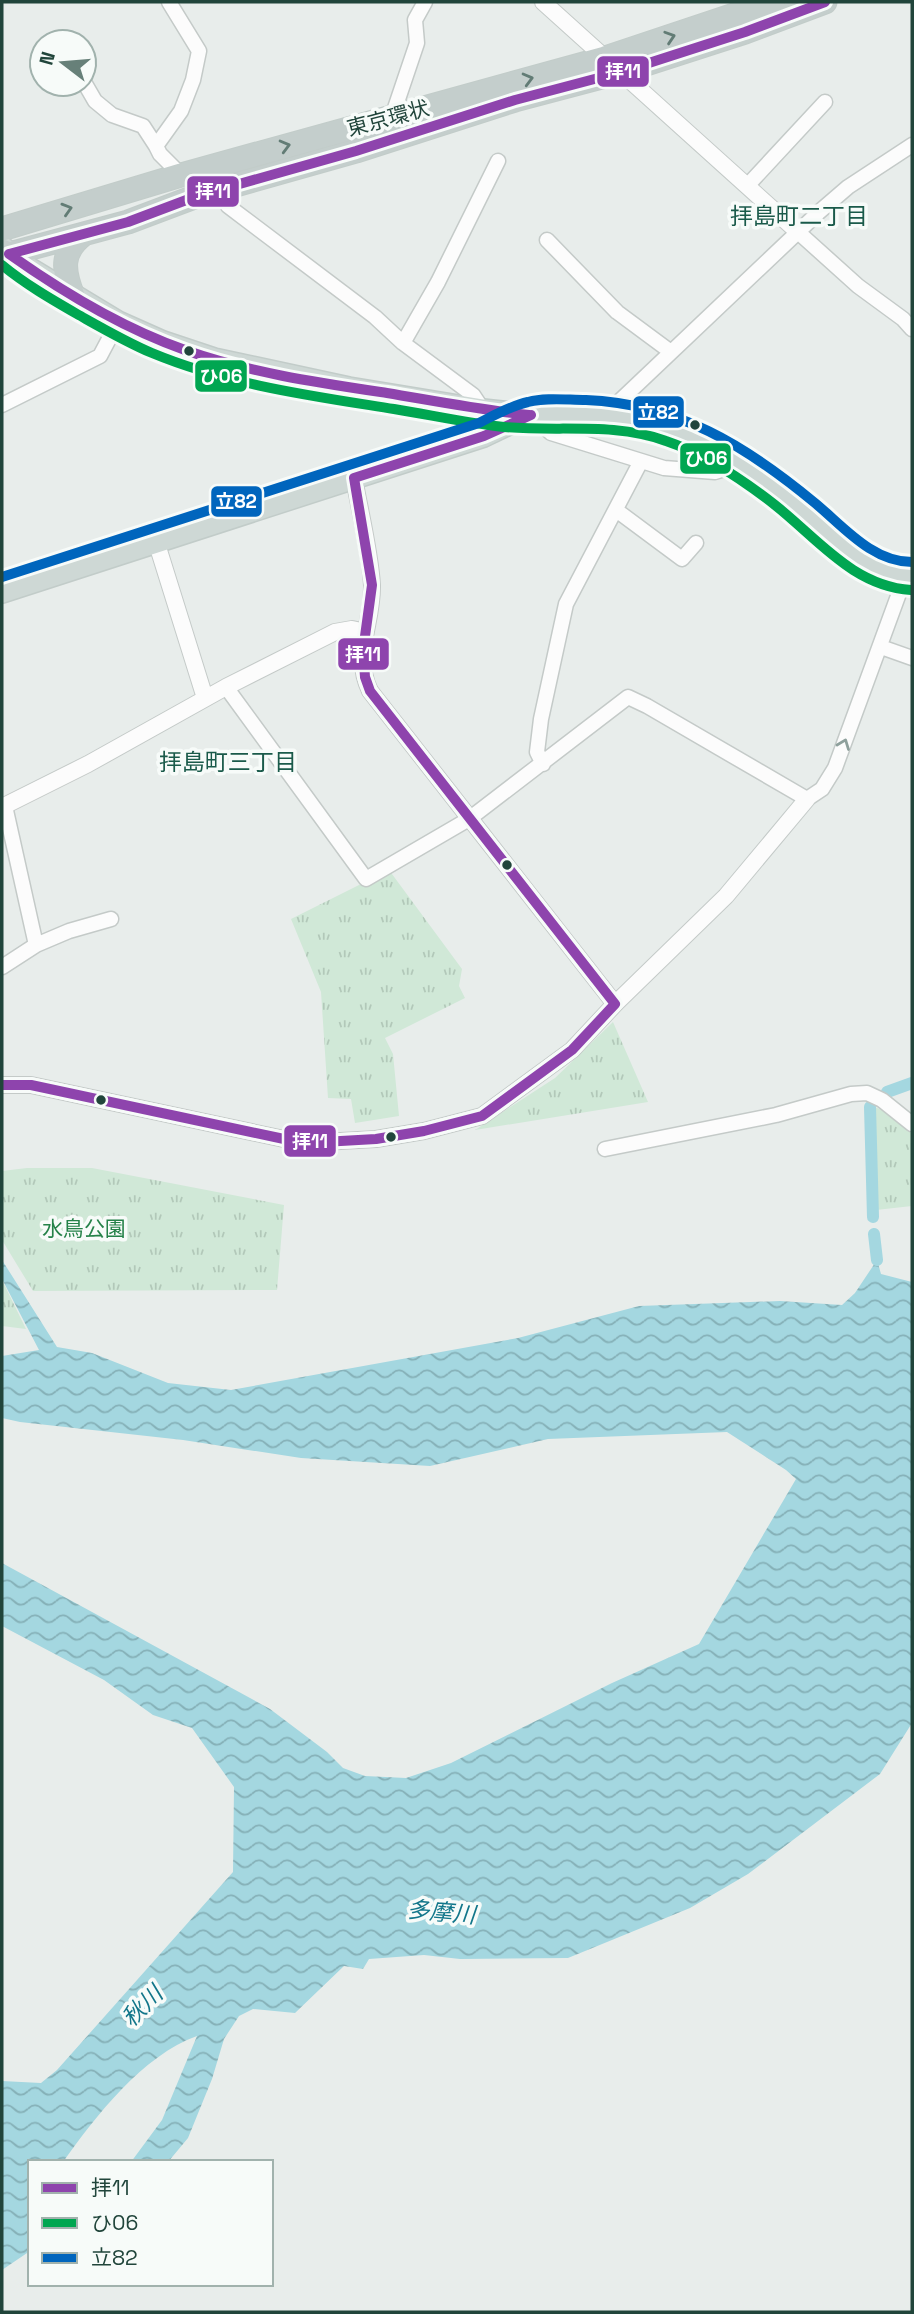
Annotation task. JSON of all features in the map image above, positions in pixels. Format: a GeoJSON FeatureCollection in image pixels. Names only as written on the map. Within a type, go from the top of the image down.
{"type":"FeatureCollection","features":[{"type":"Feature","properties":{"kind":"highway","name":"東京環状"},"geometry":{"type":"LineString","coordinates":[[4,252],[128,222],[220,189],[356,152],[613,65],[773,2]]}},
{"type":"Feature","properties":{"kind":"highway","name":"東京環状"},"geometry":{"type":"LineString","coordinates":[[2,229],[181,175],[392,117],[745,32],[825,2]]}},
{"type":"Feature","properties":{"kind":"highway"},"geometry":{"type":"LineString","coordinates":[[73,296],[64,261],[69,248],[83,234]]}},
{"type":"Feature","properties":{"kind":"main road"},"geometry":{"type":"LineString","coordinates":[[4,252],[118,322],[163,342],[214,359],[349,388],[483,411],[531,415],[606,414],[662,424],[714,447],[740,464],[784,495],[870,565],[890,574],[909,577]]}},
{"type":"Feature","properties":{"kind":"main road"},"geometry":{"type":"LineString","coordinates":[[2,592],[484,436],[531,415]]}},
{"type":"Feature","properties":{"kind":"street"},"geometry":{"type":"LineString","coordinates":[[156,146],[181,111],[193,80],[199,51],[169,2]]}},
{"type":"Feature","properties":{"kind":"street"},"geometry":{"type":"LineString","coordinates":[[392,117],[417,43],[415,20],[425,2]]}},
{"type":"Feature","properties":{"kind":"street"},"geometry":{"type":"LineString","coordinates":[[543,2],[858,286],[903,319],[912,329]]}},
{"type":"Feature","properties":{"kind":"street"},"geometry":{"type":"LineString","coordinates":[[93,98],[112,115],[143,126],[160,154],[181,175]]}},
{"type":"Feature","properties":{"kind":"street"},"geometry":{"type":"LineString","coordinates":[[747,186],[825,102]]}},
{"type":"Feature","properties":{"kind":"street"},"geometry":{"type":"LineString","coordinates":[[606,414],[848,187],[912,145]]}},
{"type":"Feature","properties":{"kind":"street"},"geometry":{"type":"LineString","coordinates":[[403,342],[438,282],[498,161]]}},
{"type":"Feature","properties":{"kind":"street"},"geometry":{"type":"LineString","coordinates":[[220,189],[228,206],[376,317],[403,342],[473,395],[483,411]]}},
{"type":"Feature","properties":{"kind":"street"},"geometry":{"type":"LineString","coordinates":[[547,240],[617,312],[671,352]]}},
{"type":"Feature","properties":{"kind":"street"},"geometry":{"type":"LineString","coordinates":[[2,405],[100,356],[118,322]]}},
{"type":"Feature","properties":{"kind":"street"},"geometry":{"type":"LineString","coordinates":[[531,415],[551,433],[664,468],[715,472],[740,464]]}},
{"type":"Feature","properties":{"kind":"street"},"geometry":{"type":"LineString","coordinates":[[543,764],[537,752],[541,719],[566,604],[641,461]]}},
{"type":"Feature","properties":{"kind":"street"},"geometry":{"type":"LineString","coordinates":[[354,478],[372,585],[361,665],[363,677],[370,691],[615,1004]]}},
{"type":"Feature","properties":{"kind":"street"},"geometry":{"type":"LineString","coordinates":[[616,510],[682,559],[696,543]]}},
{"type":"Feature","properties":{"kind":"street"},"geometry":{"type":"LineString","coordinates":[[156,541],[205,698]]}},
{"type":"Feature","properties":{"kind":"street"},"geometry":{"type":"LineString","coordinates":[[2,1085],[31,1085],[284,1139],[323,1142],[376,1139],[424,1131],[482,1116],[572,1050],[615,1004],[726,896],[807,799],[822,789],[835,768],[909,577]]}},
{"type":"Feature","properties":{"kind":"street"},"geometry":{"type":"LineString","coordinates":[[36,945],[4,807],[88,764],[205,698],[335,632],[352,629],[365,632]]}},
{"type":"Feature","properties":{"kind":"street"},"geometry":{"type":"LineString","coordinates":[[881,647],[912,658]]}},
{"type":"Feature","properties":{"kind":"street"},"geometry":{"type":"LineString","coordinates":[[226,687],[366,879],[469,819],[628,697],[659,712],[807,799]]}},
{"type":"Feature","properties":{"kind":"street"},"geometry":{"type":"LineString","coordinates":[[2,967],[36,945],[69,931],[111,919]]}},
{"type":"Feature","properties":{"kind":"street"},"geometry":{"type":"LineString","coordinates":[[604,1149],[776,1115],[851,1094],[867,1093],[882,1100],[912,1124]]}},
{"type":"Feature","properties":{"kind":"green space"},"geometry":{"type":"Polygon","coordinates":[[[389,870],[462,969],[459,986],[465,998],[385,1038],[393,1054],[399,1116],[355,1123],[351,1099],[328,1098],[321,992],[291,919],[389,870]]]}},
{"type":"Feature","properties":{"kind":"green space"},"geometry":{"type":"Polygon","coordinates":[[[613,1022],[648,1102],[475,1130],[555,1078],[613,1022]]]}},
{"type":"Feature","properties":{"kind":"green space"},"geometry":{"type":"Polygon","coordinates":[[[875,1107],[890,1114],[912,1134],[912,1206],[876,1210],[875,1107]]]}},
{"type":"Feature","properties":{"kind":"green space","name":"水鳥公園"},"geometry":{"type":"Polygon","coordinates":[[[27,1168],[92,1168],[284,1205],[277,1290],[33,1291],[2,1240],[2,1171],[27,1168]]]}},
{"type":"Feature","properties":{"kind":"green space"},"geometry":{"type":"Polygon","coordinates":[[[2,1281],[5,1286],[26,1329],[2,1326],[2,1281]]]}},
{"type":"Feature","properties":{"kind":"water"},"geometry":{"type":"Polygon","coordinates":[[[2,1260],[57,1347],[92,1353],[168,1383],[231,1390],[518,1338],[639,1306],[780,1301],[842,1305],[855,1293],[877,1260],[881,1274],[912,1282],[912,1723],[880,1774],[748,1874],[690,1908],[568,1958],[460,1959],[424,1955],[369,1959],[363,1969],[344,1966],[295,2013],[253,2009],[239,2016],[224,2039],[212,2079],[188,2138],[170,2160],[132,2160],[162,2120],[197,2036],[177,2045],[139,2072],[122,2089],[64,2160],[28,2160],[28,2252],[2,2270],[2,2081],[41,2083],[57,2070],[233,1872],[234,1787],[192,1728],[153,1715],[104,1680],[2,1626],[2,1563],[270,1709],[327,1752],[343,1768],[365,1776],[406,1778],[451,1763],[612,1683],[699,1644],[796,1479],[727,1432],[548,1439],[430,1466],[301,1458],[183,1440],[2,1418],[2,1356],[39,1350],[2,1279],[2,1260]]]}},
{"type":"Feature","properties":{"kind":"waterway"},"geometry":{"type":"LineString","coordinates":[[887,1092],[912,1083]]}},
{"type":"Feature","properties":{"kind":"waterway"},"geometry":{"type":"LineString","coordinates":[[870,1107],[873,1217]]}},
{"type":"Feature","properties":{"kind":"waterway"},"geometry":{"type":"LineString","coordinates":[[874,1234],[877,1260]]}},
{"type":"Feature","properties":{"kind":"transit line","name":"拝11"},"geometry":{"type":"LineString","coordinates":[[9,254],[128,222],[197,196],[356,151],[515,100],[621,72],[745,32],[825,2]]}},
{"type":"Feature","properties":{"kind":"transit line","name":"拝11"},"geometry":{"type":"LineString","coordinates":[[9,254],[72,296],[116,320],[162,341],[210,358],[311,381],[529,415]]}},
{"type":"Feature","properties":{"kind":"transit line","name":"ひ06"},"geometry":{"type":"LineString","coordinates":[[2,265],[48,297],[123,340],[181,364],[241,381],[476,423],[504,427],[626,432],[681,446],[750,486],[837,559],[854,570],[890,587],[911,590]]}},
{"type":"Feature","properties":{"kind":"transit line","name":"立82"},"geometry":{"type":"LineString","coordinates":[[2,577],[479,423],[521,404],[549,399],[619,403],[680,419],[709,431],[763,463],[871,549],[884,556],[912,562]]}},
{"type":"Feature","properties":{"kind":"transit line","name":"拝11"},"geometry":{"type":"LineString","coordinates":[[2,1085],[31,1085],[284,1139],[323,1142],[376,1139],[424,1131],[482,1116],[572,1050],[615,1004],[370,691],[365,677],[363,651],[372,585],[354,478],[484,436],[531,415]]}},
{"type":"Feature","properties":{"kind":"district","name":"拝島町二丁目"},"geometry":{"type":"Point","coordinates":[799,216]}},
{"type":"Feature","properties":{"kind":"district","name":"拝島町三丁目"},"geometry":{"type":"Point","coordinates":[228,762]}},
{"type":"Feature","properties":{"kind":"water label","name":"多摩川"},"geometry":{"type":"Point","coordinates":[441,1912]}},
{"type":"Feature","properties":{"kind":"water label","name":"秋川"},"geometry":{"type":"Point","coordinates":[142,2006]}}]}
